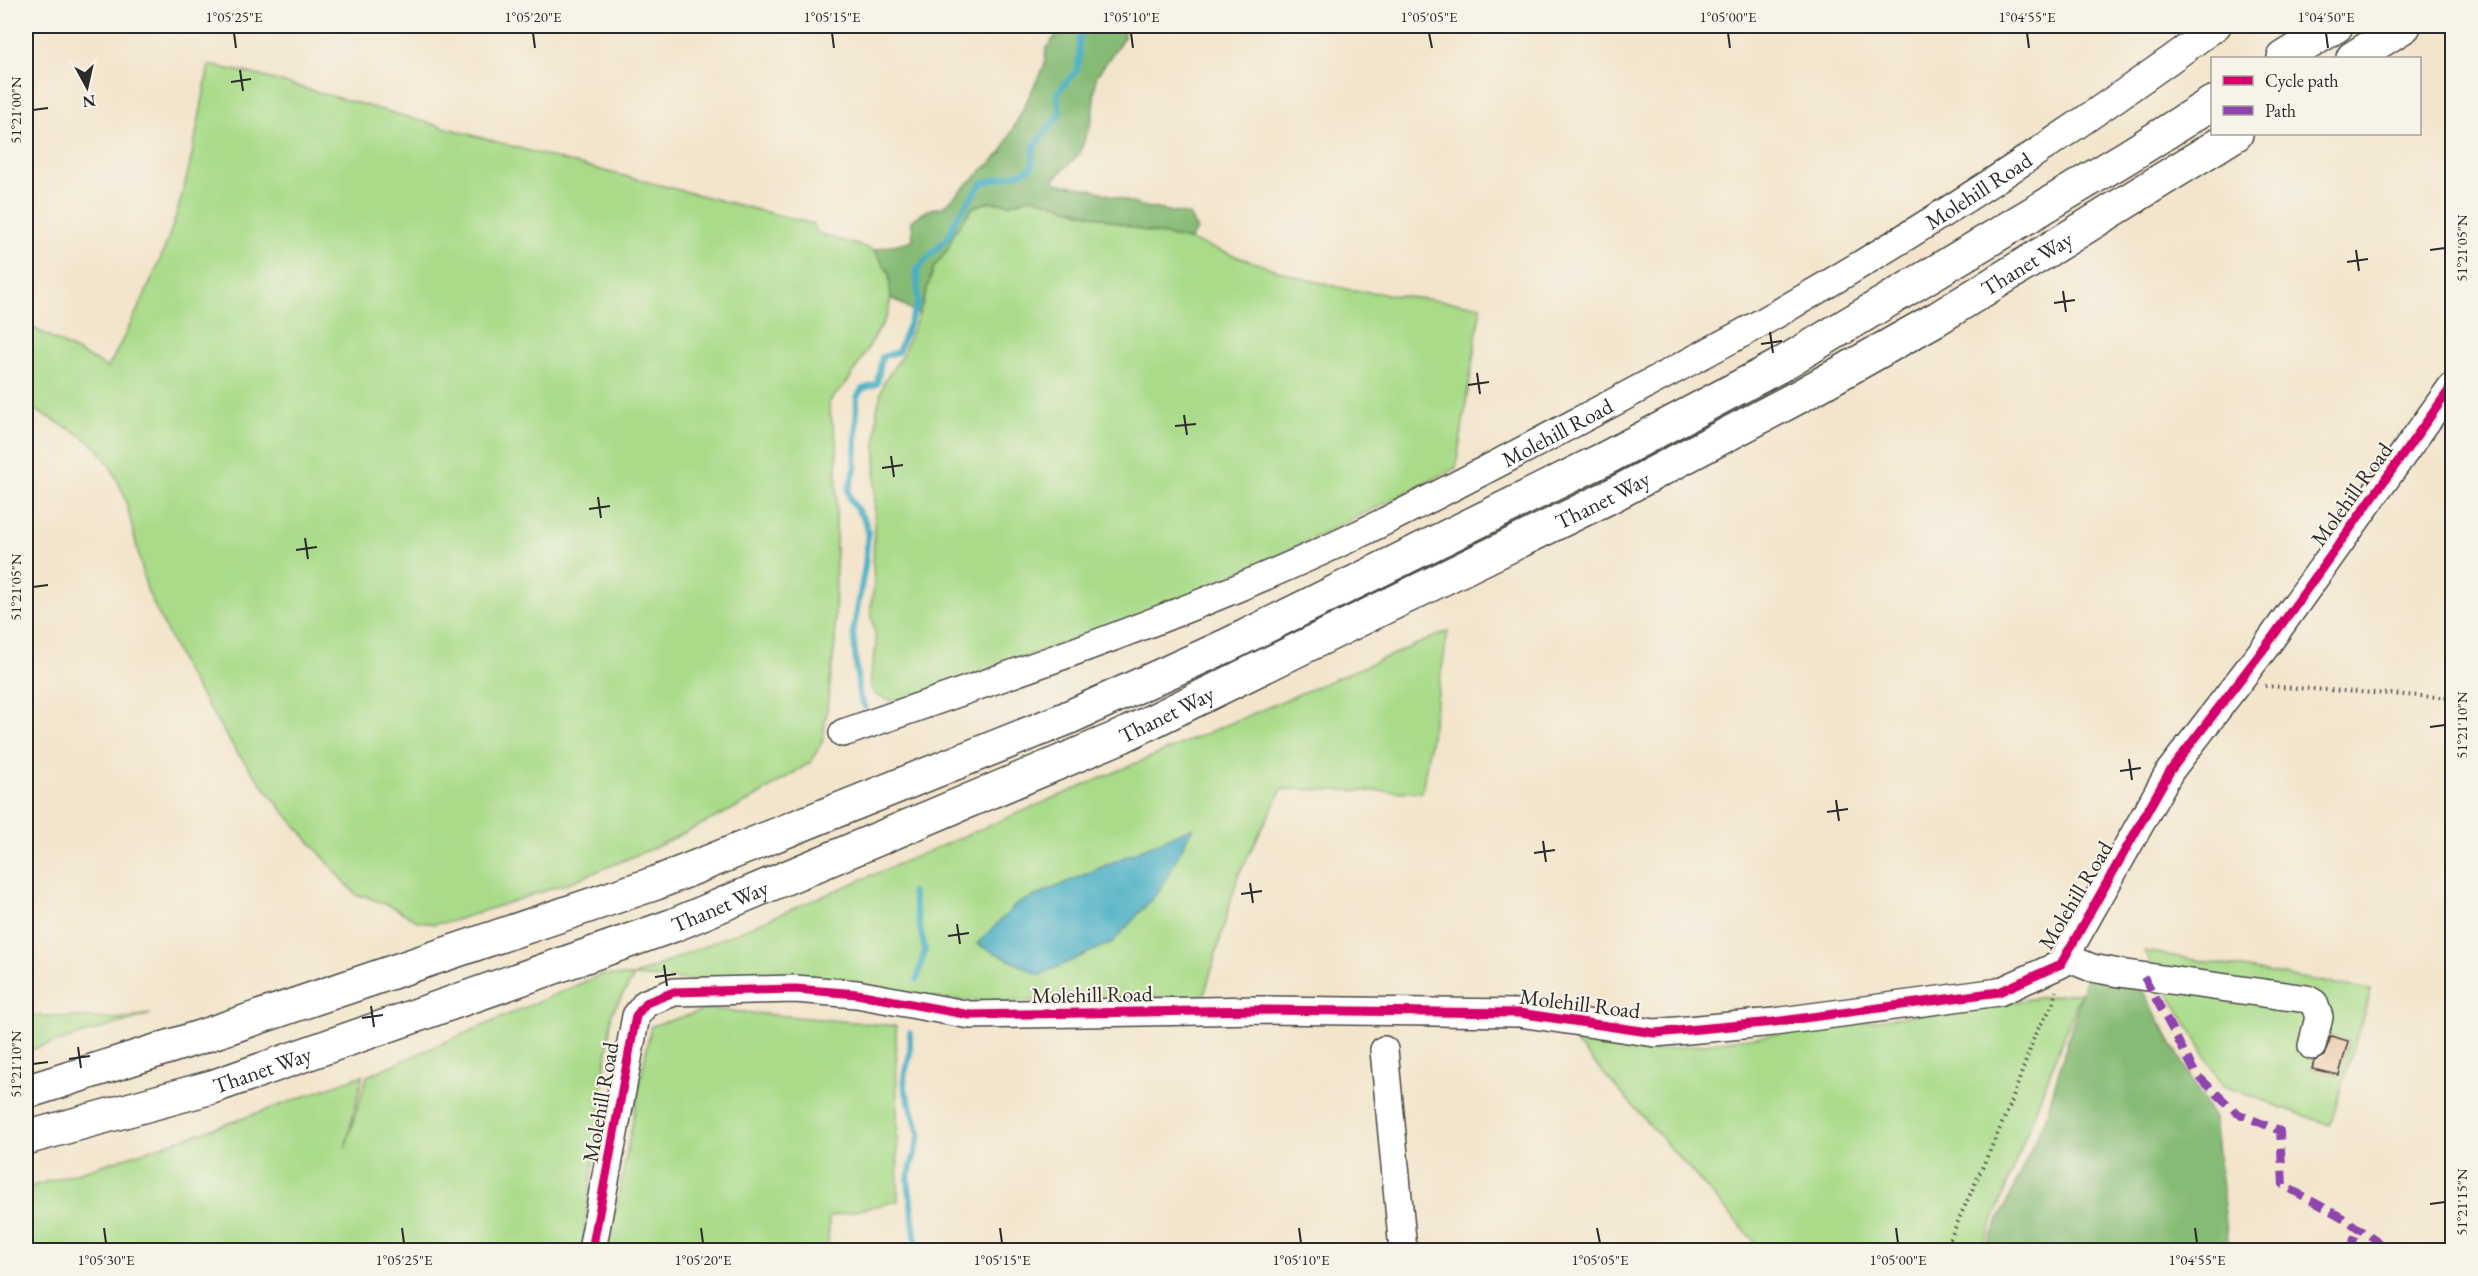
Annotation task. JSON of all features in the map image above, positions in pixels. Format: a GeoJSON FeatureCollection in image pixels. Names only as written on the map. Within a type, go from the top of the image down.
{"type":"FeatureCollection","features":[{"type":"Feature","properties":{"kind":"highway"},"geometry":{"type":"LineString","coordinates":[[2286,57],[2336,26]]}},
{"type":"Feature","properties":{"kind":"highway"},"geometry":{"type":"LineString","coordinates":[[2355,57],[2404,26]]}},
{"type":"Feature","properties":{"kind":"highway","name":"Thanet Way"},"geometry":{"type":"LineString","coordinates":[[26,1092],[197,1038],[656,883],[1065,719],[1217,650],[1608,457],[1777,367],[2211,104]]}},
{"type":"Feature","properties":{"kind":"highway","name":"Thanet Way"},"geometry":{"type":"LineString","coordinates":[[26,1138],[212,1087],[674,925],[1122,736],[1607,498],[1800,396],[1938,318],[2234,135]]}},
{"type":"Feature","properties":{"kind":"street","name":"Molehill Road"},"geometry":{"type":"LineString","coordinates":[[843,733],[1012,675],[1180,611],[1359,534],[1786,309],[1962,201],[2096,114],[2217,26]]}},
{"type":"Feature","properties":{"kind":"street","name":"Molehill Road"},"geometry":{"type":"LineString","coordinates":[[592,1251],[636,1016],[646,1004],[674,992],[795,989],[857,994],[970,1015],[1260,1010],[1519,1013],[1655,1033],[1774,1022],[1999,992],[2063,960],[2170,771],[2244,674],[2452,386]]}},
{"type":"Feature","properties":{"kind":"street"},"geometry":{"type":"LineString","coordinates":[[2063,960],[2119,974],[2307,999],[2314,1003],[2319,1017],[2312,1046]]}},
{"type":"Feature","properties":{"kind":"street"},"geometry":{"type":"LineString","coordinates":[[1384,1050],[1403,1251]]}},
{"type":"Feature","properties":{"kind":"path"},"geometry":{"type":"LineString","coordinates":[[2244,674],[2259,686],[2452,698]]}},
{"type":"Feature","properties":{"kind":"path"},"geometry":{"type":"LineString","coordinates":[[1945,1251],[2010,1106],[2036,1032],[2053,1005],[2063,960]]}},
{"type":"Feature","properties":{"kind":"green space"},"geometry":{"type":"Polygon","coordinates":[[[1063,26],[1125,26],[1124,37],[1096,77],[1092,120],[1079,154],[1053,180],[1056,183],[1095,190],[1141,206],[1189,215],[1197,230],[1189,240],[1145,231],[1032,197],[1011,204],[989,202],[973,207],[955,231],[946,252],[934,267],[919,314],[891,298],[889,273],[874,250],[913,240],[912,220],[930,209],[943,207],[1001,153],[1044,66],[1046,49],[1063,26]]]}},
{"type":"Feature","properties":{"kind":"green space"},"geometry":{"type":"Polygon","coordinates":[[[209,65],[249,73],[569,162],[813,224],[817,233],[874,250],[889,273],[891,298],[887,316],[849,380],[829,402],[837,444],[835,643],[823,740],[811,762],[749,801],[656,847],[571,882],[450,922],[433,924],[417,921],[395,908],[365,896],[357,896],[284,812],[236,751],[185,670],[147,590],[125,497],[113,471],[98,448],[77,433],[26,405],[26,324],[108,368],[148,288],[175,218],[192,153],[209,65]]]}},
{"type":"Feature","properties":{"kind":"green space"},"geometry":{"type":"Polygon","coordinates":[[[1032,197],[1145,231],[1189,240],[1297,277],[1346,289],[1481,306],[1456,468],[1286,552],[1155,610],[913,697],[892,701],[874,694],[871,681],[876,650],[871,607],[874,580],[877,410],[883,384],[902,355],[919,314],[934,267],[946,252],[955,231],[973,207],[989,202],[1011,204],[1032,197]]]}},
{"type":"Feature","properties":{"kind":"green space"},"geometry":{"type":"Polygon","coordinates":[[[1448,631],[1422,792],[1282,789],[1238,876],[1204,996],[989,1002],[634,976],[1448,631]]]}},
{"type":"Feature","properties":{"kind":"green space"},"geometry":{"type":"Polygon","coordinates":[[[2144,951],[2371,990],[2330,1125],[2223,1086],[2144,951]],[[2330,1036],[2328,1044],[2319,1042],[2312,1069],[2339,1075],[2348,1041],[2330,1036]]]}},
{"type":"Feature","properties":{"kind":"green space"},"geometry":{"type":"Polygon","coordinates":[[[2087,973],[2136,979],[2214,1119],[2229,1250],[1985,1250],[2046,1117],[2087,973]]]}},
{"type":"Feature","properties":{"kind":"green space"},"geometry":{"type":"Polygon","coordinates":[[[600,975],[634,976],[612,1012],[583,1244],[580,1250],[26,1250],[26,1188],[196,1134],[363,1075],[345,1149],[367,1076],[600,975]]]}},
{"type":"Feature","properties":{"kind":"green space"},"geometry":{"type":"Polygon","coordinates":[[[2081,992],[1982,1250],[1762,1250],[1571,1037],[1654,1051],[2081,992]]]}},
{"type":"Feature","properties":{"kind":"green space"},"geometry":{"type":"Polygon","coordinates":[[[709,1009],[896,1026],[898,1201],[829,1217],[828,1250],[608,1250],[651,1026],[709,1009]]]}},
{"type":"Feature","properties":{"kind":"green space"},"geometry":{"type":"Polygon","coordinates":[[[151,1014],[26,1051],[26,1015],[117,1019],[151,1014]]]}},
{"type":"Feature","properties":{"kind":"water"},"geometry":{"type":"Polygon","coordinates":[[[1193,827],[1160,890],[1113,942],[1040,975],[977,944],[1017,904],[1193,827]]]}},
{"type":"Feature","properties":{"kind":"building"},"geometry":{"type":"Polygon","coordinates":[[[2331,1036],[2348,1041],[2339,1075],[2312,1069],[2314,1061],[2324,1056],[2331,1036]]]}},
{"type":"Feature","properties":{"kind":"waterway"},"geometry":{"type":"LineString","coordinates":[[865,707],[859,695],[853,632],[865,566],[868,531],[848,491],[855,470],[857,397],[862,389],[877,384],[882,357],[898,352],[918,302],[917,269],[949,236],[955,220],[982,183],[1020,173],[1032,167],[1034,146],[1060,115],[1057,93],[1077,70],[1079,38],[1088,26]]}},
{"type":"Feature","properties":{"kind":"waterway"},"geometry":{"type":"LineString","coordinates":[[912,892],[925,950],[917,980]]}},
{"type":"Feature","properties":{"kind":"waterway"},"geometry":{"type":"LineString","coordinates":[[910,1033],[910,1054],[904,1076],[905,1089],[920,1134],[908,1179],[917,1250]]}},
{"type":"Feature","properties":{"kind":"marked path"},"geometry":{"type":"LineString","coordinates":[[2144,977],[2196,1074],[2237,1113],[2280,1131],[2283,1185],[2345,1219],[2389,1250]]}},
{"type":"Feature","properties":{"kind":"marked path"},"geometry":{"type":"LineString","coordinates":[[2350,1250],[2358,1228]]}},
{"type":"Feature","properties":{"kind":"cycle path"},"geometry":{"type":"LineString","coordinates":[[592,1250],[636,1016],[646,1003],[674,992],[795,989],[857,994],[970,1015],[1260,1010],[1519,1013],[1655,1033],[1774,1022],[1999,992],[2061,964],[2170,771],[2269,642],[2452,386]]}}]}
